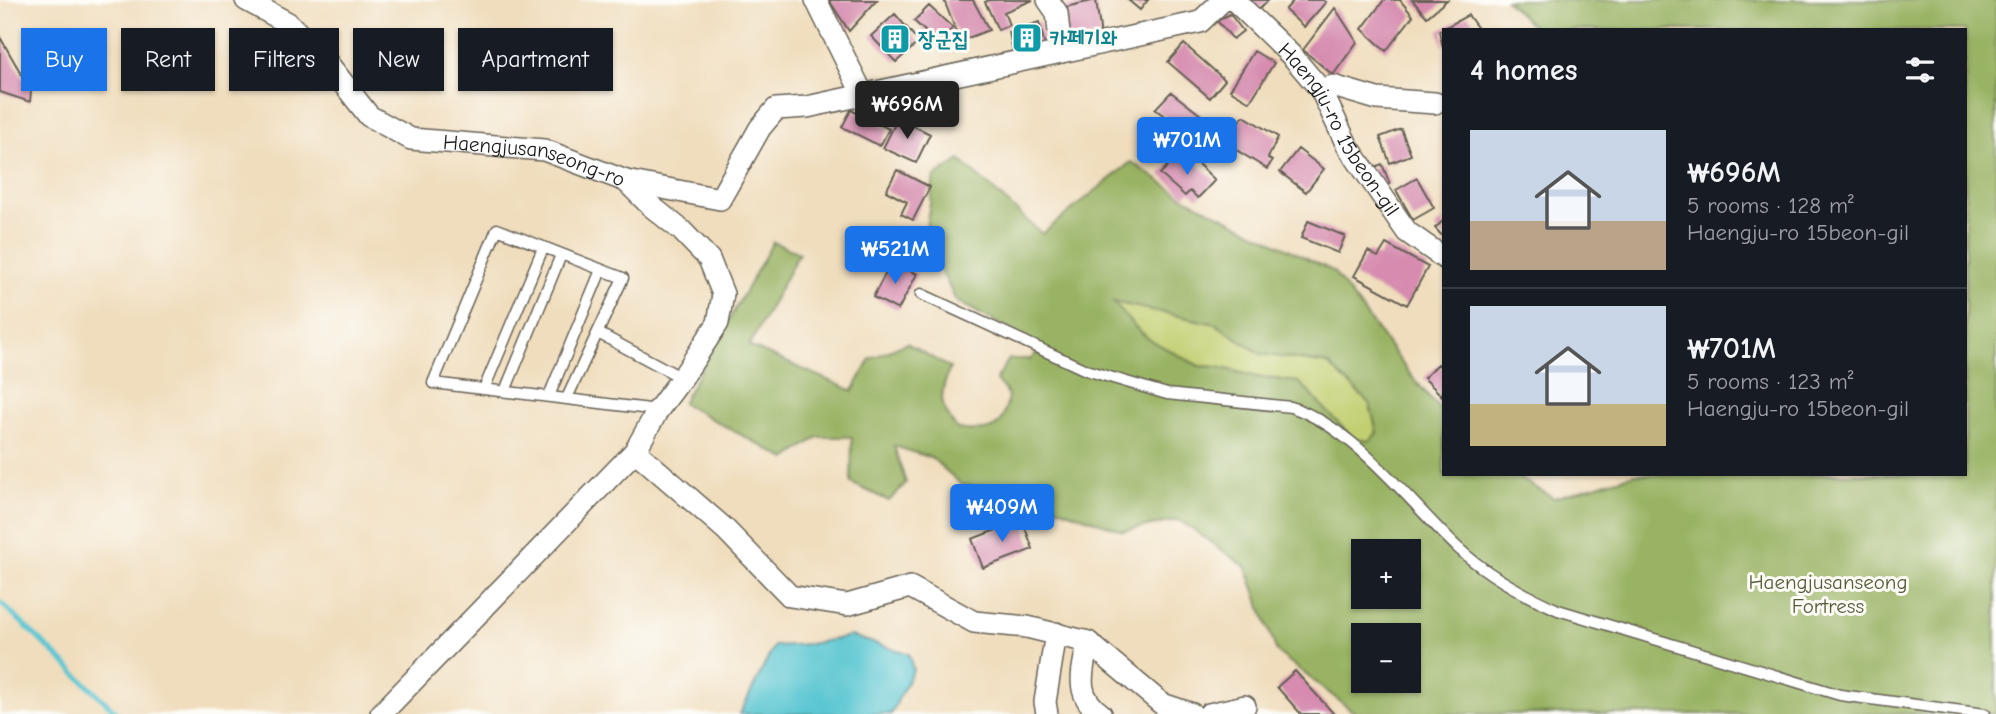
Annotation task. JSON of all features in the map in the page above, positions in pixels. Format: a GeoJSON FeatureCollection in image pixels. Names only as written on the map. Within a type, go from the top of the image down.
{"type":"FeatureCollection","features":[{"type":"Feature","properties":{"kind":"street","name":"Haengjusanseong-ro"},"geometry":{"type":"LineString","coordinates":[[246,0],[288,23],[325,60],[369,116],[411,139],[544,150],[626,181],[709,259],[723,294],[718,323],[658,410],[635,451],[381,714]]}},
{"type":"Feature","properties":{"kind":"street"},"geometry":{"type":"LineString","coordinates":[[816,0],[863,95]]}},
{"type":"Feature","properties":{"kind":"street"},"geometry":{"type":"LineString","coordinates":[[1048,0],[1056,13],[1061,52]]}},
{"type":"Feature","properties":{"kind":"street"},"geometry":{"type":"LineString","coordinates":[[626,181],[720,199],[760,128],[776,109],[807,107],[1200,22],[1223,0]]}},
{"type":"Feature","properties":{"kind":"street","name":"Haengju-ro 15beon-gil"},"geometry":{"type":"LineString","coordinates":[[1234,0],[1321,90],[1347,145],[1407,232],[1442,257]]}},
{"type":"Feature","properties":{"kind":"street"},"geometry":{"type":"LineString","coordinates":[[1321,90],[1333,86],[1377,99],[1435,103]]}},
{"type":"Feature","properties":{"kind":"street"},"geometry":{"type":"LineString","coordinates":[[635,451],[726,529],[790,596],[847,606],[910,587],[974,622],[1027,626],[1088,642],[1163,704],[1192,714]]}},
{"type":"Feature","properties":{"kind":"street"},"geometry":{"type":"LineString","coordinates":[[1047,714],[1045,702],[1056,633]]}},
{"type":"Feature","properties":{"kind":"street"},"geometry":{"type":"LineString","coordinates":[[1088,642],[1080,686],[1101,714]]}},
{"type":"Feature","properties":{"kind":"street"},"geometry":{"type":"LineString","coordinates":[[1209,714],[1245,706]]}},
{"type":"Feature","properties":{"kind":"lane"},"geometry":{"type":"LineString","coordinates":[[567,398],[623,278],[497,229],[433,383],[658,410]]}},
{"type":"Feature","properties":{"kind":"lane"},"geometry":{"type":"LineString","coordinates":[[484,389],[543,248]]}},
{"type":"Feature","properties":{"kind":"lane"},"geometry":{"type":"LineString","coordinates":[[505,391],[561,255]]}},
{"type":"Feature","properties":{"kind":"lane"},"geometry":{"type":"LineString","coordinates":[[549,396],[601,270]]}},
{"type":"Feature","properties":{"kind":"lane"},"geometry":{"type":"LineString","coordinates":[[921,294],[1086,370],[1167,394],[1291,407],[1304,411],[1326,423],[1364,454],[1412,497],[1471,559],[1526,596],[1558,610],[1840,695],[1984,714]]}},
{"type":"Feature","properties":{"kind":"lane"},"geometry":{"type":"LineString","coordinates":[[598,333],[682,378]]}},
{"type":"Feature","properties":{"kind":"green space","name":"Haengjusanseong Fortress"},"geometry":{"type":"Polygon","coordinates":[[[1506,0],[1996,0],[1996,714],[1356,714],[1277,652],[1246,567],[1179,520],[1123,531],[1002,488],[962,485],[932,458],[894,446],[906,483],[889,501],[851,483],[852,437],[818,437],[786,459],[682,403],[773,242],[799,253],[749,346],[853,391],[870,359],[907,343],[950,368],[942,400],[946,413],[957,429],[979,431],[994,427],[1004,415],[1008,394],[996,380],[1009,359],[1031,359],[1043,347],[956,301],[943,274],[922,253],[934,177],[960,160],[1042,234],[1131,162],[1187,199],[1333,271],[1413,378],[1442,412],[1442,476],[1516,476],[1554,498],[1628,476],[1967,476],[1967,28],[1534,28],[1506,0]],[[1113,302],[1150,340],[1199,366],[1299,382],[1354,439],[1369,441],[1377,433],[1370,404],[1328,364],[1261,354],[1216,324],[1113,302]]]}},
{"type":"Feature","properties":{"kind":"green space"},"geometry":{"type":"Polygon","coordinates":[[[1112,301],[1216,324],[1261,354],[1328,364],[1370,404],[1377,433],[1369,441],[1354,439],[1277,378],[1199,366],[1177,356],[1150,340],[1112,301]]]}},
{"type":"Feature","properties":{"kind":"water"},"geometry":{"type":"Polygon","coordinates":[[[851,636],[909,654],[913,670],[891,714],[740,714],[774,646],[809,644],[851,636]]]}},
{"type":"Feature","properties":{"kind":"building"},"geometry":{"type":"Polygon","coordinates":[[[829,0],[877,0],[849,31],[829,0]]]}},
{"type":"Feature","properties":{"kind":"building"},"geometry":{"type":"Polygon","coordinates":[[[944,0],[973,0],[989,30],[960,41],[944,0]]]}},
{"type":"Feature","properties":{"kind":"building"},"geometry":{"type":"Polygon","coordinates":[[[1033,0],[1004,12],[1009,25],[998,30],[985,2],[1033,0]]]}},
{"type":"Feature","properties":{"kind":"building"},"geometry":{"type":"Polygon","coordinates":[[[1096,0],[1101,36],[1066,41],[1061,8],[1096,0]]]}},
{"type":"Feature","properties":{"kind":"building"},"geometry":{"type":"Polygon","coordinates":[[[1128,0],[1148,0],[1140,10],[1128,0]]]}},
{"type":"Feature","properties":{"kind":"building"},"geometry":{"type":"Polygon","coordinates":[[[1239,0],[1269,0],[1251,15],[1239,0]]]}},
{"type":"Feature","properties":{"kind":"building"},"geometry":{"type":"Polygon","coordinates":[[[1294,0],[1326,2],[1304,27],[1285,10],[1294,0]]]}},
{"type":"Feature","properties":{"kind":"building"},"geometry":{"type":"Polygon","coordinates":[[[1384,0],[1400,0],[1413,16],[1386,51],[1362,29],[1384,0]]]}},
{"type":"Feature","properties":{"kind":"building"},"geometry":{"type":"Polygon","coordinates":[[[1412,0],[1447,0],[1427,17],[1412,0]]]}},
{"type":"Feature","properties":{"kind":"building"},"geometry":{"type":"Polygon","coordinates":[[[929,6],[953,28],[938,43],[914,21],[929,6]]]}},
{"type":"Feature","properties":{"kind":"building"},"geometry":{"type":"Polygon","coordinates":[[[1335,8],[1357,42],[1333,75],[1303,50],[1335,8]]]}},
{"type":"Feature","properties":{"kind":"building","name":"장군집"},"geometry":{"type":"Polygon","coordinates":[[[895,14],[919,42],[896,62],[871,36],[895,14]]]}},
{"type":"Feature","properties":{"kind":"building"},"geometry":{"type":"Polygon","coordinates":[[[1230,14],[1243,31],[1233,39],[1217,21],[1230,14]]]}},
{"type":"Feature","properties":{"kind":"building"},"geometry":{"type":"Polygon","coordinates":[[[1468,15],[1478,28],[1444,28],[1468,15]]]}},
{"type":"Feature","properties":{"kind":"building","name":"카페기와"},"geometry":{"type":"Polygon","coordinates":[[[1039,22],[1045,45],[1014,56],[1009,32],[1039,22]]]}},
{"type":"Feature","properties":{"kind":"building"},"geometry":{"type":"Polygon","coordinates":[[[0,37],[21,74],[21,91],[31,91],[30,102],[0,92],[0,37]]]}},
{"type":"Feature","properties":{"kind":"building"},"geometry":{"type":"Polygon","coordinates":[[[1184,44],[1225,80],[1210,98],[1168,62],[1184,44]]]}},
{"type":"Feature","properties":{"kind":"building"},"geometry":{"type":"Polygon","coordinates":[[[1254,51],[1274,63],[1250,102],[1230,90],[1254,51]]]}},
{"type":"Feature","properties":{"kind":"building"},"geometry":{"type":"Polygon","coordinates":[[[1171,92],[1215,126],[1238,122],[1244,116],[1278,137],[1268,158],[1272,161],[1267,169],[1225,143],[1168,118],[1155,109],[1171,92]]]}},
{"type":"Feature","properties":{"kind":"building"},"geometry":{"type":"Polygon","coordinates":[[[851,110],[889,129],[880,146],[842,127],[851,110]]]}},
{"type":"Feature","properties":{"kind":"building"},"geometry":{"type":"Polygon","coordinates":[[[898,118],[930,134],[916,163],[883,148],[898,118]]]}},
{"type":"Feature","properties":{"kind":"building"},"geometry":{"type":"Polygon","coordinates":[[[1401,129],[1411,155],[1390,163],[1380,137],[1401,129]]]}},
{"type":"Feature","properties":{"kind":"building"},"geometry":{"type":"Polygon","coordinates":[[[1298,149],[1324,169],[1306,192],[1280,172],[1298,149]]]}},
{"type":"Feature","properties":{"kind":"building"},"geometry":{"type":"Polygon","coordinates":[[[1180,153],[1191,164],[1195,161],[1215,180],[1198,198],[1190,191],[1185,196],[1160,174],[1180,153]]]}},
{"type":"Feature","properties":{"kind":"building"},"geometry":{"type":"Polygon","coordinates":[[[1382,164],[1390,184],[1379,189],[1370,169],[1382,164]]]}},
{"type":"Feature","properties":{"kind":"building"},"geometry":{"type":"Polygon","coordinates":[[[897,170],[930,187],[913,220],[901,214],[907,202],[886,191],[897,170]]]}},
{"type":"Feature","properties":{"kind":"building"},"geometry":{"type":"Polygon","coordinates":[[[1417,178],[1434,208],[1413,220],[1396,190],[1417,178]]]}},
{"type":"Feature","properties":{"kind":"building"},"geometry":{"type":"Polygon","coordinates":[[[1308,221],[1345,236],[1338,253],[1301,238],[1308,221]]]}},
{"type":"Feature","properties":{"kind":"building"},"geometry":{"type":"Polygon","coordinates":[[[1442,222],[1442,236],[1435,228],[1442,222]]]}},
{"type":"Feature","properties":{"kind":"building"},"geometry":{"type":"Polygon","coordinates":[[[1386,244],[1428,267],[1407,305],[1354,276],[1368,251],[1378,257],[1386,244]]]}},
{"type":"Feature","properties":{"kind":"building"},"geometry":{"type":"Polygon","coordinates":[[[892,261],[917,274],[898,310],[873,297],[892,261]]]}},
{"type":"Feature","properties":{"kind":"building"},"geometry":{"type":"Polygon","coordinates":[[[1438,364],[1442,368],[1442,396],[1424,378],[1438,364]]]}},
{"type":"Feature","properties":{"kind":"building"},"geometry":{"type":"Polygon","coordinates":[[[1022,520],[1033,549],[983,568],[972,539],[1022,520]]]}},
{"type":"Feature","properties":{"kind":"building"},"geometry":{"type":"Polygon","coordinates":[[[1295,671],[1334,714],[1301,714],[1277,687],[1295,671]]]}},
{"type":"Feature","properties":{"kind":"waterway"},"geometry":{"type":"LineString","coordinates":[[0,602],[118,714]]}},
{"type":"Feature","properties":{"kind":"place","name":"카페기와"},"geometry":{"type":"Point","coordinates":[1027,38]}},
{"type":"Feature","properties":{"kind":"place","name":"장군집"},"geometry":{"type":"Point","coordinates":[895,39]}}]}
